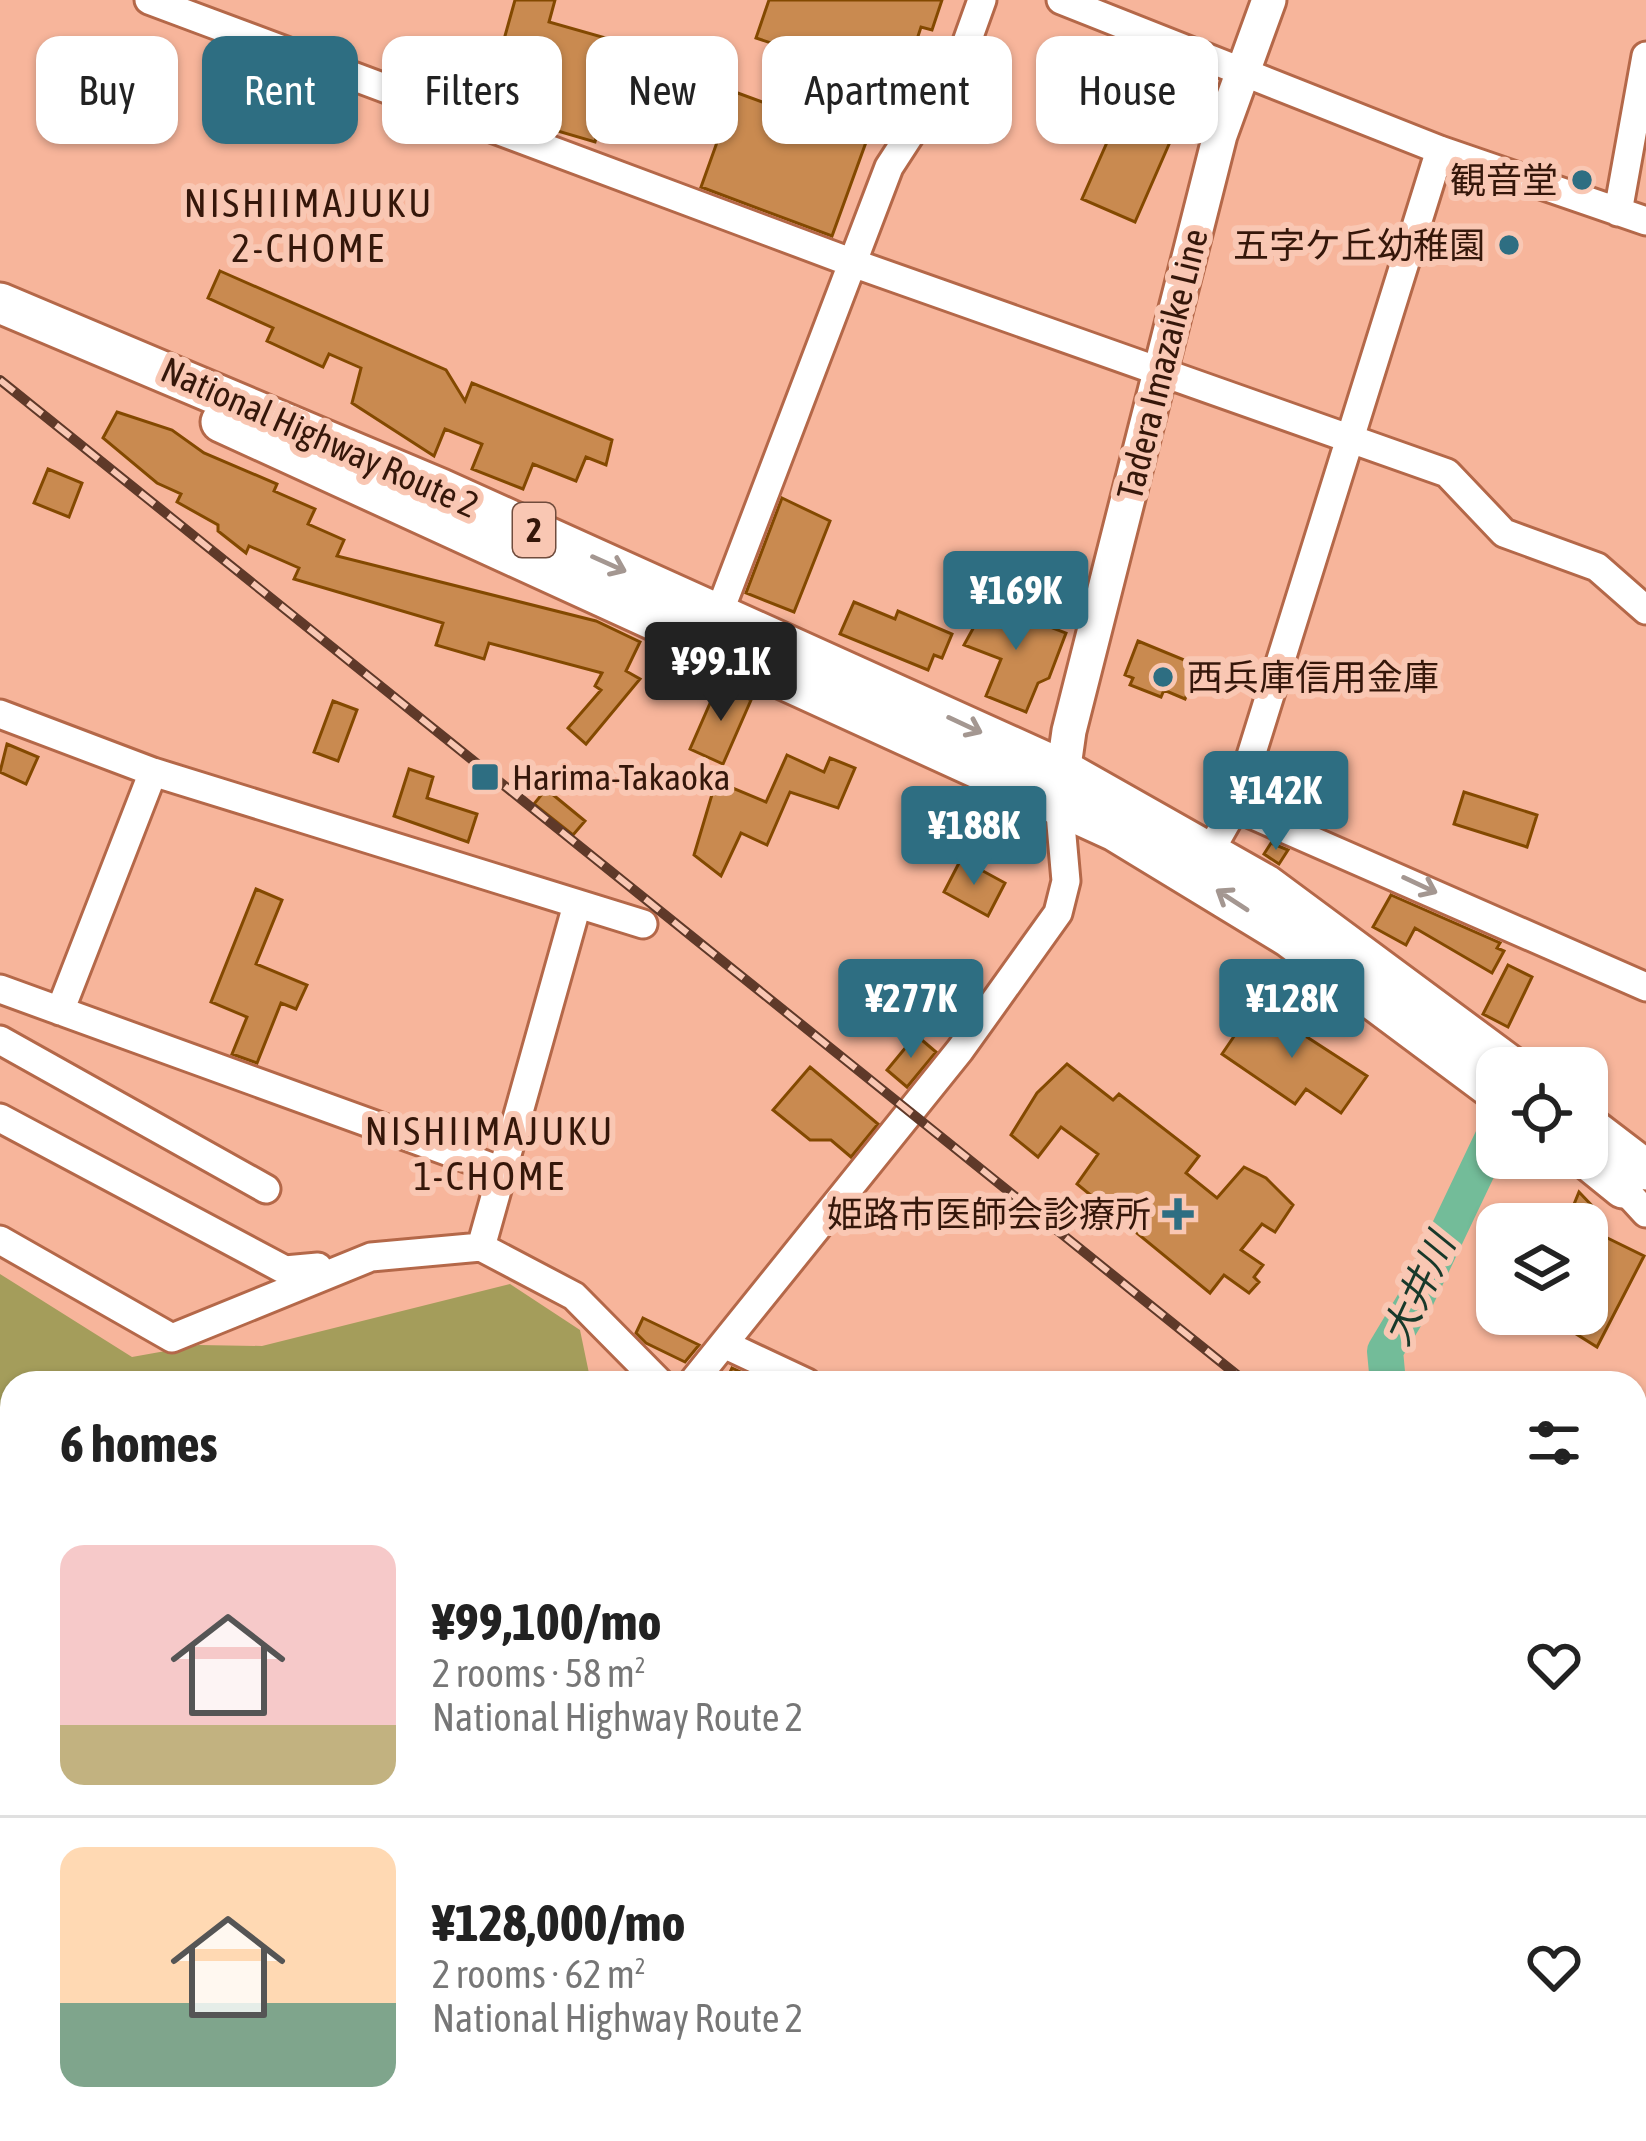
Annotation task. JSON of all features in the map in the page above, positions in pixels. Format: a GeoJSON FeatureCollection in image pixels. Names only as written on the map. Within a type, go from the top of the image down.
{"type":"FeatureCollection","features":[{"type":"Feature","properties":{"kind":"highway","name":"National Highway Route 2"},"geometry":{"type":"LineString","coordinates":[[0,303],[68,327],[718,613],[1061,786],[1288,937],[1476,1076]]}},
{"type":"Feature","properties":{"kind":"highway","name":"National Highway Route 2"},"geometry":{"type":"LineString","coordinates":[[0,331],[150,390],[1210,851],[1317,920],[1485,1047]]}},
{"type":"Feature","properties":{"kind":"highway"},"geometry":{"type":"LineString","coordinates":[[1608,1152],[1638,1190]]}},
{"type":"Feature","properties":{"kind":"highway"},"geometry":{"type":"LineString","coordinates":[[1608,1172],[1638,1190]]}},
{"type":"Feature","properties":{"kind":"main road","name":"Tadera Imazaike Line"},"geometry":{"type":"LineString","coordinates":[[1061,786],[1220,135],[1269,0]]}},
{"type":"Feature","properties":{"kind":"street"},"geometry":{"type":"LineString","coordinates":[[149,0],[853,263],[1447,473],[1504,533],[1598,567],[1646,610]]}},
{"type":"Feature","properties":{"kind":"street"},"geometry":{"type":"LineString","coordinates":[[718,613],[889,167],[963,53],[982,0]]}},
{"type":"Feature","properties":{"kind":"street"},"geometry":{"type":"LineString","coordinates":[[1061,0],[1439,150],[1646,221]]}},
{"type":"Feature","properties":{"kind":"street"},"geometry":{"type":"LineString","coordinates":[[1618,212],[1646,56]]}},
{"type":"Feature","properties":{"kind":"street"},"geometry":{"type":"LineString","coordinates":[[1210,851],[1235,807],[1439,150]]}},
{"type":"Feature","properties":{"kind":"street"},"geometry":{"type":"LineString","coordinates":[[0,714],[153,772],[643,924]]}},
{"type":"Feature","properties":{"kind":"street"},"geometry":{"type":"LineString","coordinates":[[60,1011],[153,772]]}},
{"type":"Feature","properties":{"kind":"street"},"geometry":{"type":"LineString","coordinates":[[702,1371],[960,1050],[1058,913],[1066,881],[1061,786]]}},
{"type":"Feature","properties":{"kind":"street"},"geometry":{"type":"LineString","coordinates":[[1235,807],[1646,987]]}},
{"type":"Feature","properties":{"kind":"street"},"geometry":{"type":"LineString","coordinates":[[481,1247],[577,905]]}},
{"type":"Feature","properties":{"kind":"street"},"geometry":{"type":"LineString","coordinates":[[0,989],[502,1172]]}},
{"type":"Feature","properties":{"kind":"street"},"geometry":{"type":"LineString","coordinates":[[0,1040],[266,1189]]}},
{"type":"Feature","properties":{"kind":"street"},"geometry":{"type":"LineString","coordinates":[[0,1118],[285,1270],[346,1265]]}},
{"type":"Feature","properties":{"kind":"street"},"geometry":{"type":"LineString","coordinates":[[0,1240],[172,1338],[370,1257],[481,1247],[574,1296],[648,1371]]}},
{"type":"Feature","properties":{"kind":"street"},"geometry":{"type":"LineString","coordinates":[[724,1344],[781,1371]]}},
{"type":"Feature","properties":{"kind":"shaded area"},"geometry":{"type":"Polygon","coordinates":[[[0,1274],[132,1357],[199,1345],[262,1346],[510,1284],[580,1330],[589,1371],[0,1371],[0,1274]]]}},
{"type":"Feature","properties":{"kind":"building"},"geometry":{"type":"Polygon","coordinates":[[[515,0],[555,0],[549,22],[598,36],[586,36],[586,139],[562,132],[562,36],[505,36],[515,0]]]}},
{"type":"Feature","properties":{"kind":"building"},"geometry":{"type":"Polygon","coordinates":[[[769,0],[942,0],[932,30],[921,27],[918,36],[756,38],[769,0]]]}},
{"type":"Feature","properties":{"kind":"building"},"geometry":{"type":"Polygon","coordinates":[[[738,93],[762,102],[762,144],[865,144],[832,236],[701,187],[716,144],[738,144],[738,93]]]}},
{"type":"Feature","properties":{"kind":"building"},"geometry":{"type":"Polygon","coordinates":[[[1106,144],[1169,144],[1135,222],[1082,199],[1106,144]]]}},
{"type":"Feature","properties":{"kind":"building"},"geometry":{"type":"Polygon","coordinates":[[[220,271],[446,370],[465,401],[472,383],[612,440],[606,465],[586,457],[576,481],[533,464],[523,489],[472,469],[482,444],[445,429],[434,456],[352,403],[361,368],[329,354],[323,367],[267,341],[273,328],[208,298],[220,271]]]}},
{"type":"Feature","properties":{"kind":"building"},"geometry":{"type":"Polygon","coordinates":[[[117,412],[172,430],[204,453],[277,484],[274,491],[315,509],[308,524],[344,540],[337,556],[596,621],[640,642],[626,671],[640,679],[586,744],[568,728],[601,690],[595,686],[602,673],[489,643],[484,659],[436,645],[443,623],[294,579],[299,568],[249,546],[246,553],[218,531],[218,525],[177,502],[181,494],[157,483],[103,438],[117,412]]]}},
{"type":"Feature","properties":{"kind":"building"},"geometry":{"type":"Polygon","coordinates":[[[48,469],[82,483],[69,517],[34,503],[48,469]]]}},
{"type":"Feature","properties":{"kind":"building"},"geometry":{"type":"Polygon","coordinates":[[[782,498],[830,521],[794,612],[746,593],[782,498]]]}},
{"type":"Feature","properties":{"kind":"building"},"geometry":{"type":"Polygon","coordinates":[[[854,602],[895,619],[898,611],[952,634],[942,658],[934,655],[928,670],[840,634],[854,602]]]}},
{"type":"Feature","properties":{"kind":"building"},"geometry":{"type":"Polygon","coordinates":[[[987,603],[1066,633],[1049,678],[1038,683],[1026,712],[986,696],[1001,659],[964,645],[987,603]]]}},
{"type":"Feature","properties":{"kind":"building"},"geometry":{"type":"Polygon","coordinates":[[[1138,641],[1199,666],[1185,699],[1164,690],[1161,697],[1130,685],[1133,678],[1125,675],[1138,641]]]}},
{"type":"Feature","properties":{"kind":"building"},"geometry":{"type":"Polygon","coordinates":[[[718,685],[751,700],[723,764],[690,749],[718,685]]]}},
{"type":"Feature","properties":{"kind":"building"},"geometry":{"type":"Polygon","coordinates":[[[333,701],[357,710],[338,761],[314,752],[333,701]]]}},
{"type":"Feature","properties":{"kind":"building"},"geometry":{"type":"Polygon","coordinates":[[[7,744],[38,757],[26,784],[0,772],[7,744]]]}},
{"type":"Feature","properties":{"kind":"building"},"geometry":{"type":"Polygon","coordinates":[[[787,755],[824,772],[830,758],[855,768],[838,808],[790,792],[767,845],[741,833],[721,876],[694,855],[716,781],[766,802],[787,755]]]}},
{"type":"Feature","properties":{"kind":"building"},"geometry":{"type":"Polygon","coordinates":[[[409,769],[433,777],[427,798],[477,814],[468,842],[394,816],[409,769]]]}},
{"type":"Feature","properties":{"kind":"building"},"geometry":{"type":"Polygon","coordinates":[[[546,789],[585,821],[573,835],[534,804],[546,789]]]}},
{"type":"Feature","properties":{"kind":"building"},"geometry":{"type":"Polygon","coordinates":[[[1464,792],[1537,815],[1527,847],[1454,824],[1464,792]]]}},
{"type":"Feature","properties":{"kind":"building"},"geometry":{"type":"Polygon","coordinates":[[[1271,843],[1288,850],[1279,864],[1264,854],[1271,843]]]}},
{"type":"Feature","properties":{"kind":"building"},"geometry":{"type":"Polygon","coordinates":[[[961,859],[1005,883],[988,916],[944,892],[961,859]]]}},
{"type":"Feature","properties":{"kind":"building"},"geometry":{"type":"Polygon","coordinates":[[[256,889],[282,900],[256,964],[307,985],[296,1009],[281,1003],[257,1063],[232,1054],[247,1017],[211,1002],[256,889]]]}},
{"type":"Feature","properties":{"kind":"building"},"geometry":{"type":"Polygon","coordinates":[[[1391,895],[1500,943],[1497,948],[1504,951],[1492,973],[1415,928],[1406,945],[1373,927],[1391,895]]]}},
{"type":"Feature","properties":{"kind":"building"},"geometry":{"type":"Polygon","coordinates":[[[1508,965],[1532,977],[1508,1027],[1483,1014],[1508,965]]]}},
{"type":"Feature","properties":{"kind":"building"},"geometry":{"type":"Polygon","coordinates":[[[1256,1004],[1367,1076],[1341,1113],[1306,1089],[1295,1104],[1222,1054],[1256,1004]]]}},
{"type":"Feature","properties":{"kind":"building"},"geometry":{"type":"Polygon","coordinates":[[[916,1035],[936,1052],[907,1087],[887,1070],[916,1035]]]}},
{"type":"Feature","properties":{"kind":"building"},"geometry":{"type":"Polygon","coordinates":[[[1067,1064],[1113,1100],[1119,1094],[1199,1156],[1186,1173],[1217,1198],[1244,1167],[1266,1178],[1293,1205],[1275,1232],[1262,1224],[1241,1250],[1263,1265],[1254,1277],[1259,1282],[1249,1293],[1224,1275],[1210,1293],[1077,1184],[1098,1154],[1061,1127],[1038,1157],[1011,1135],[1037,1093],[1067,1064]]]}},
{"type":"Feature","properties":{"kind":"building"},"geometry":{"type":"Polygon","coordinates":[[[810,1067],[878,1124],[851,1157],[831,1140],[810,1140],[773,1110],[810,1067]]]}},
{"type":"Feature","properties":{"kind":"building"},"geometry":{"type":"Polygon","coordinates":[[[1608,1238],[1644,1256],[1608,1326],[1608,1238]]]}},
{"type":"Feature","properties":{"kind":"building"},"geometry":{"type":"Polygon","coordinates":[[[643,1318],[699,1345],[685,1362],[636,1333],[643,1318]]]}},
{"type":"Feature","properties":{"kind":"building"},"geometry":{"type":"Polygon","coordinates":[[[1578,1335],[1603,1335],[1597,1347],[1578,1335]]]}},
{"type":"Feature","properties":{"kind":"waterway","name":"大井川"},"geometry":{"type":"LineString","coordinates":[[1387,1371],[1385,1351],[1415,1301],[1476,1173]]}},
{"type":"Feature","properties":{"kind":"railway"},"geometry":{"type":"LineString","coordinates":[[0,380],[1232,1371]]}},
{"type":"Feature","properties":{"kind":"place","name":"観音堂"},"geometry":{"type":"Point","coordinates":[1582,180]}},
{"type":"Feature","properties":{"kind":"place","name":"五字ケ丘幼稚園"},"geometry":{"type":"Point","coordinates":[1509,245]}},
{"type":"Feature","properties":{"kind":"place","name":"西兵庫信用金庫"},"geometry":{"type":"Point","coordinates":[1163,677]}},
{"type":"Feature","properties":{"kind":"place","name":"Harima-Takaoka"},"geometry":{"type":"Point","coordinates":[485,777]}},
{"type":"Feature","properties":{"kind":"place","name":"姫路市医師会診療所"},"geometry":{"type":"Point","coordinates":[1178,1214]}},
{"type":"Feature","properties":{"kind":"district","name":"NISHIIMAJUKU 2-CHOME"},"geometry":{"type":"Point","coordinates":[309,226]}},
{"type":"Feature","properties":{"kind":"district","name":"NISHIIMAJUKU 1-CHOME"},"geometry":{"type":"Point","coordinates":[490,1154]}}]}
